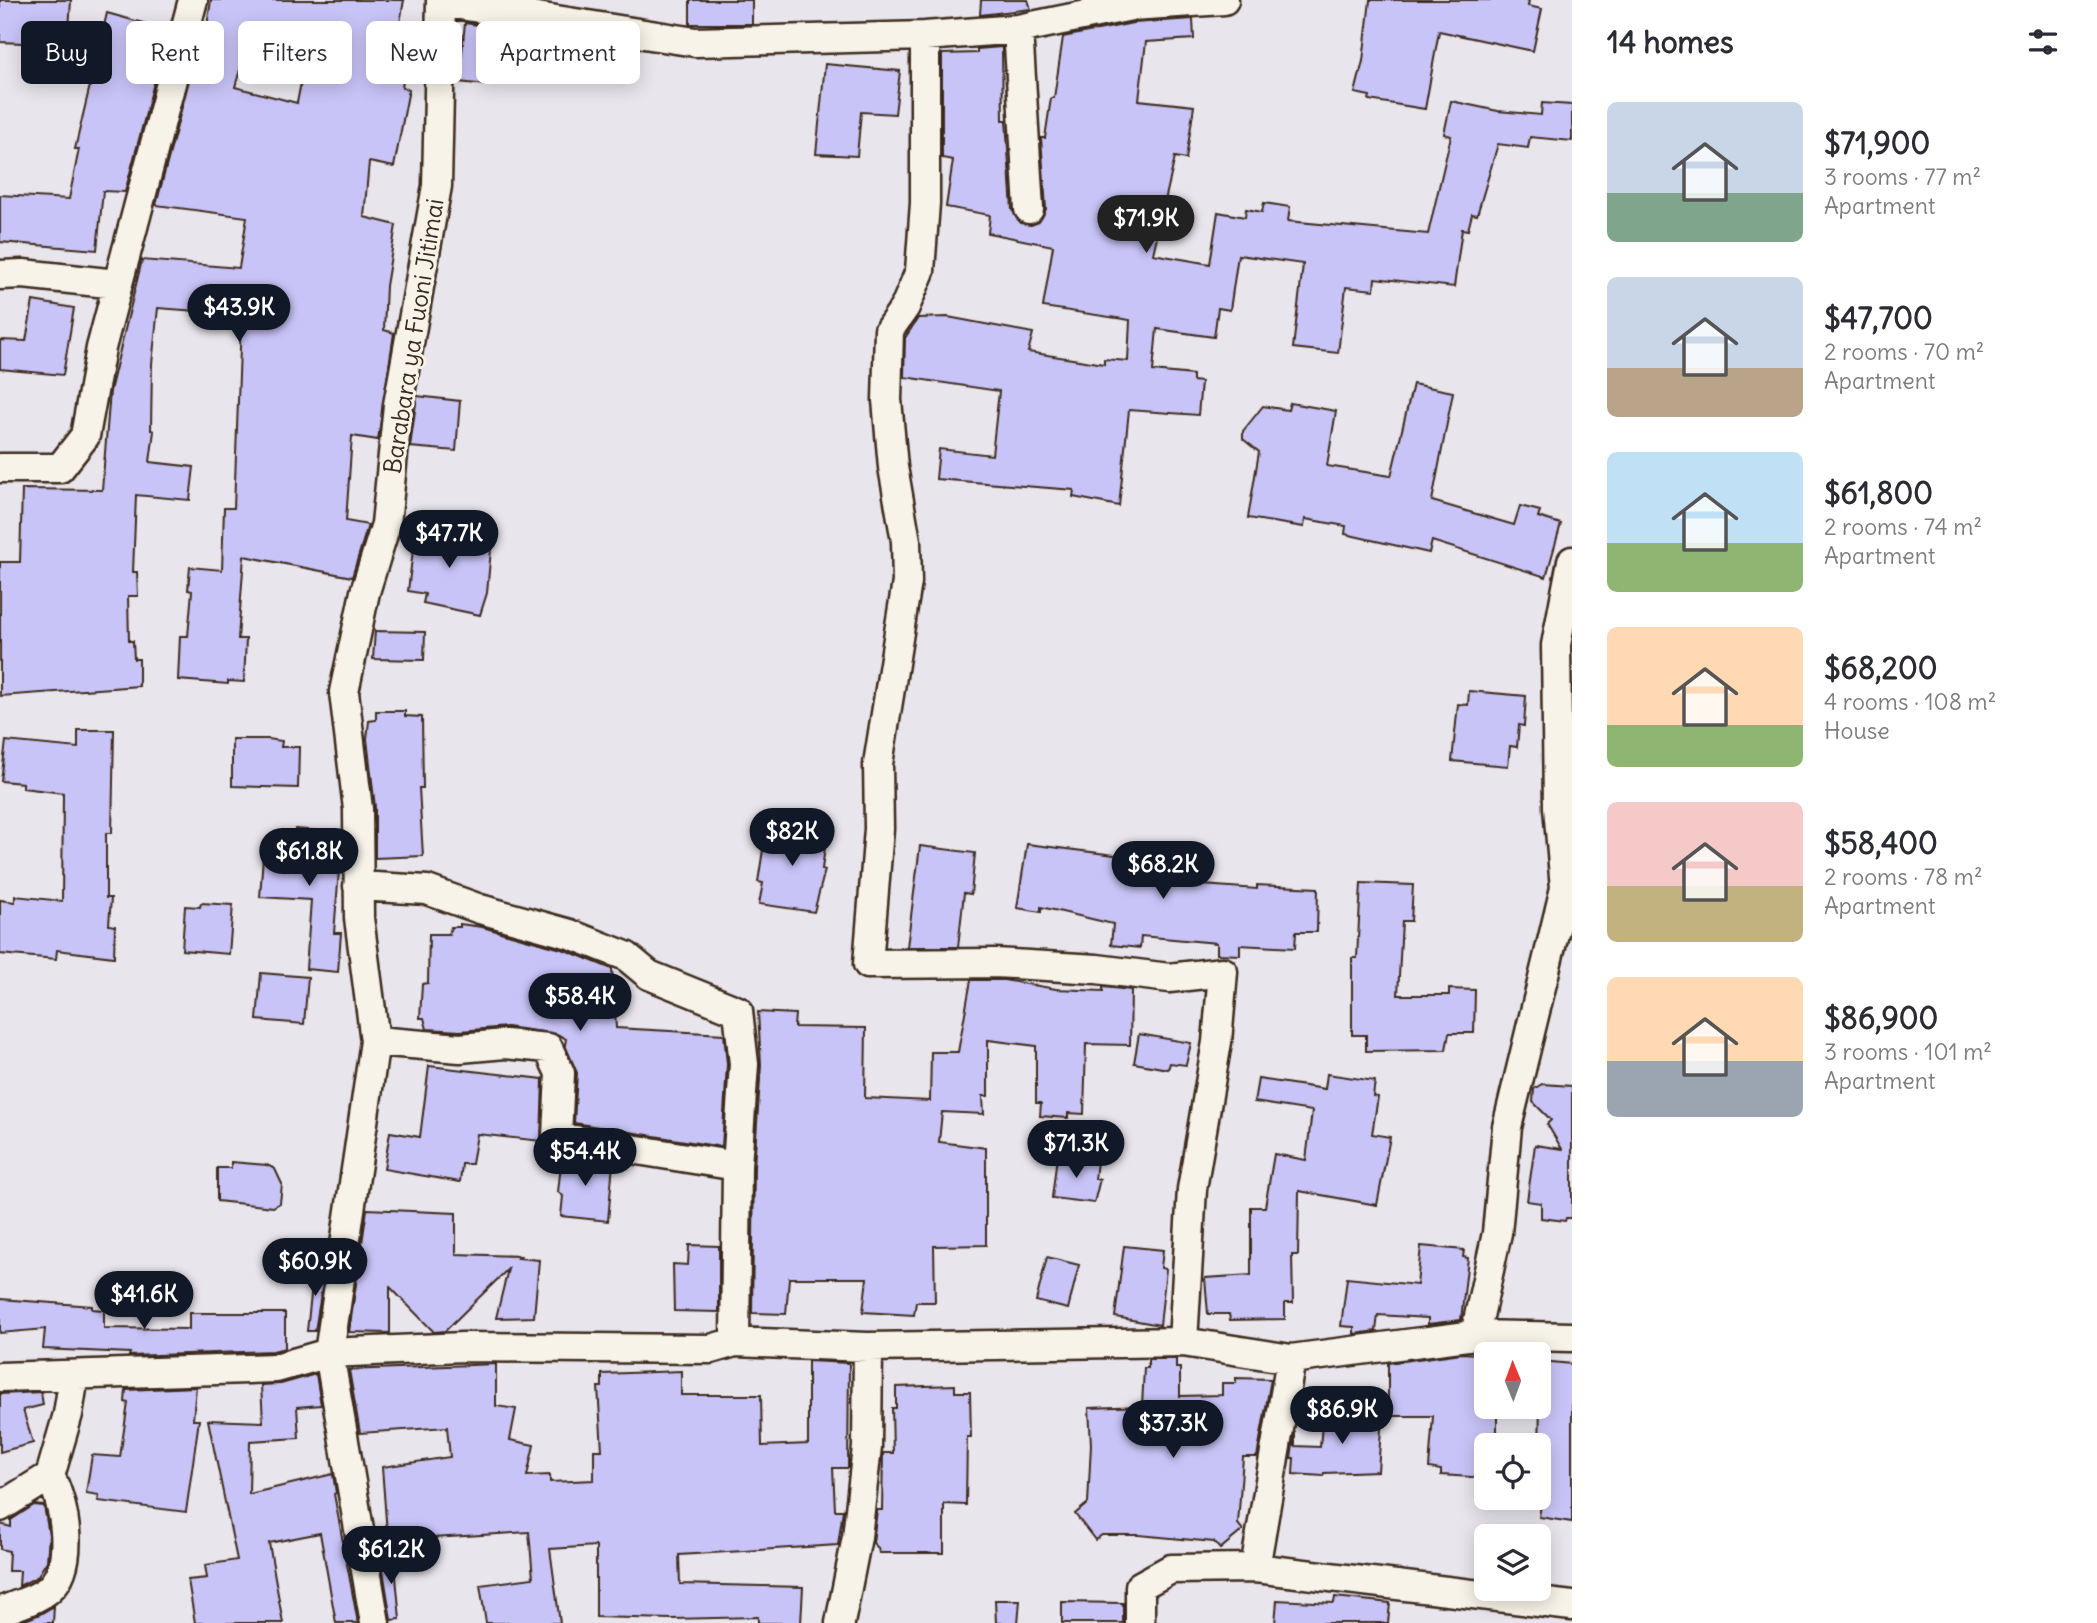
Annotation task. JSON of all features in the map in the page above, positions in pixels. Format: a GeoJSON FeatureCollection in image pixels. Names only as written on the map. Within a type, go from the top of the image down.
{"type":"FeatureCollection","features":[{"type":"Feature","properties":{"kind":"street"},"geometry":{"type":"LineString","coordinates":[[0,468],[60,468],[85,436],[101,348],[193,0]]}},
{"type":"Feature","properties":{"kind":"street"},"geometry":{"type":"LineString","coordinates":[[441,1],[695,42],[925,36],[1018,29],[1131,6],[1224,0]]}},
{"type":"Feature","properties":{"kind":"street","name":"Barabara ya Fuoni Jitimai"},"geometry":{"type":"LineString","coordinates":[[375,1623],[329,1353],[375,1041],[359,918],[358,809],[344,692],[365,592],[386,524],[398,405],[437,186],[441,1]]}},
{"type":"Feature","properties":{"kind":"street"},"geometry":{"type":"LineString","coordinates":[[1018,29],[1029,208]]}},
{"type":"Feature","properties":{"kind":"street"},"geometry":{"type":"LineString","coordinates":[[925,36],[925,203],[920,271],[905,307],[889,330],[887,400],[893,467],[906,541],[907,582],[878,764],[879,829],[868,964],[995,963],[1097,969],[1169,978],[1223,972],[1217,1042],[1192,1189],[1183,1342]]}},
{"type":"Feature","properties":{"kind":"street"},"geometry":{"type":"LineString","coordinates":[[0,275],[23,274],[117,285]]}},
{"type":"Feature","properties":{"kind":"street"},"geometry":{"type":"LineString","coordinates":[[1475,1335],[1497,1233],[1507,1127],[1565,888],[1565,807],[1556,645],[1572,561]]}},
{"type":"Feature","properties":{"kind":"street"},"geometry":{"type":"LineString","coordinates":[[358,886],[427,890],[480,909],[570,934],[626,956],[649,975],[738,1012],[744,1064],[737,1166],[735,1342]]}},
{"type":"Feature","properties":{"kind":"street"},"geometry":{"type":"LineString","coordinates":[[375,1041],[460,1048],[505,1044],[548,1048],[560,1073],[557,1137],[737,1166]]}},
{"type":"Feature","properties":{"kind":"street"},"geometry":{"type":"LineString","coordinates":[[0,1377],[276,1368],[329,1353],[463,1347],[711,1349],[735,1342],[868,1347],[1183,1342],[1291,1359],[1475,1335],[1572,1337]]}},
{"type":"Feature","properties":{"kind":"street"},"geometry":{"type":"LineString","coordinates":[[840,1623],[857,1536],[867,1447],[868,1347]]}},
{"type":"Feature","properties":{"kind":"street"},"geometry":{"type":"LineString","coordinates":[[1255,1568],[1291,1359]]}},
{"type":"Feature","properties":{"kind":"street"},"geometry":{"type":"LineString","coordinates":[[0,1507],[50,1476],[68,1414],[74,1376]]}},
{"type":"Feature","properties":{"kind":"street"},"geometry":{"type":"LineString","coordinates":[[0,1612],[49,1589],[65,1565],[60,1494],[50,1476]]}},
{"type":"Feature","properties":{"kind":"street"},"geometry":{"type":"LineString","coordinates":[[1140,1623],[1140,1586],[1171,1569],[1255,1568],[1560,1611]]}},
{"type":"Feature","properties":{"kind":"building"},"geometry":{"type":"Polygon","coordinates":[[[0,0],[71,0],[70,21],[21,21],[21,43],[0,42],[0,0]]]}},
{"type":"Feature","properties":{"kind":"building"},"geometry":{"type":"Polygon","coordinates":[[[211,0],[404,0],[400,21],[366,21],[366,84],[403,84],[402,88],[409,89],[394,167],[369,162],[364,217],[396,225],[386,286],[384,330],[394,333],[378,440],[352,436],[346,521],[368,525],[352,577],[244,556],[238,639],[246,639],[244,682],[228,681],[228,684],[178,680],[180,636],[188,636],[192,591],[188,590],[190,567],[222,570],[224,508],[234,508],[241,321],[223,319],[223,313],[158,308],[152,364],[151,430],[154,431],[150,462],[194,467],[190,500],[136,495],[133,572],[137,572],[138,596],[128,596],[129,641],[133,641],[134,659],[139,659],[139,686],[0,696],[0,562],[20,562],[22,489],[102,490],[110,391],[142,260],[239,268],[247,217],[156,205],[188,84],[224,84],[224,21],[208,21],[211,0]]]}},
{"type":"Feature","properties":{"kind":"building"},"geometry":{"type":"Polygon","coordinates":[[[690,0],[752,0],[752,24],[690,24],[690,0]]]}},
{"type":"Feature","properties":{"kind":"building"},"geometry":{"type":"Polygon","coordinates":[[[981,0],[1028,0],[1031,9],[980,15],[981,0]]]}},
{"type":"Feature","properties":{"kind":"building"},"geometry":{"type":"Polygon","coordinates":[[[1370,0],[1529,0],[1528,6],[1542,9],[1533,51],[1439,31],[1425,109],[1369,100],[1370,96],[1355,93],[1363,61],[1370,0]]]}},
{"type":"Feature","properties":{"kind":"building"},"geometry":{"type":"Polygon","coordinates":[[[107,13],[136,21],[126,21],[126,84],[154,84],[125,192],[103,191],[97,250],[0,242],[0,195],[69,199],[79,149],[75,149],[90,84],[112,84],[112,21],[105,21],[107,13]]]}},
{"type":"Feature","properties":{"kind":"building"},"geometry":{"type":"Polygon","coordinates":[[[1193,19],[1194,39],[1146,42],[1139,100],[1194,106],[1186,159],[1175,157],[1153,254],[1210,264],[1218,212],[1245,217],[1246,209],[1262,212],[1264,203],[1290,207],[1288,221],[1428,234],[1451,136],[1444,134],[1451,101],[1498,111],[1541,115],[1542,103],[1572,105],[1572,141],[1530,137],[1528,148],[1498,144],[1477,215],[1472,214],[1468,230],[1462,229],[1454,287],[1375,278],[1374,290],[1346,287],[1338,353],[1293,348],[1303,264],[1238,255],[1230,310],[1218,308],[1214,337],[1157,329],[1153,371],[1193,375],[1193,381],[1201,382],[1198,415],[1129,410],[1119,506],[1073,497],[1074,490],[936,479],[939,449],[992,455],[999,391],[904,377],[905,338],[918,318],[948,317],[1033,333],[1028,352],[1104,364],[1104,359],[1128,361],[1130,320],[1043,307],[1053,246],[988,233],[990,215],[946,207],[953,160],[942,158],[942,54],[977,53],[977,49],[1002,47],[1003,120],[1006,120],[1012,210],[1021,223],[1031,225],[1039,222],[1046,209],[1041,138],[1045,138],[1051,98],[1054,98],[1063,37],[1133,23],[1193,19]]]}},
{"type":"Feature","properties":{"kind":"building"},"geometry":{"type":"Polygon","coordinates":[[[465,23],[476,25],[476,84],[462,82],[465,23]]]}},
{"type":"Feature","properties":{"kind":"building"},"geometry":{"type":"Polygon","coordinates":[[[825,64],[900,71],[895,114],[861,112],[857,156],[816,154],[825,64]]]}},
{"type":"Feature","properties":{"kind":"building"},"geometry":{"type":"Polygon","coordinates":[[[33,301],[74,308],[63,375],[0,369],[0,340],[26,341],[33,301]]]}},
{"type":"Feature","properties":{"kind":"building"},"geometry":{"type":"Polygon","coordinates":[[[1413,384],[1453,392],[1432,501],[1514,525],[1520,506],[1540,511],[1538,517],[1561,524],[1546,577],[1432,541],[1429,553],[1345,534],[1346,526],[1305,519],[1304,527],[1248,518],[1259,452],[1243,439],[1243,431],[1263,406],[1288,410],[1290,403],[1336,411],[1327,466],[1391,476],[1413,384]]]}},
{"type":"Feature","properties":{"kind":"building"},"geometry":{"type":"Polygon","coordinates":[[[417,396],[460,401],[456,451],[410,447],[417,396]]]}},
{"type":"Feature","properties":{"kind":"building"},"geometry":{"type":"Polygon","coordinates":[[[416,526],[470,531],[469,547],[491,549],[487,593],[480,615],[423,603],[425,594],[408,591],[416,526]]]}},
{"type":"Feature","properties":{"kind":"building"},"geometry":{"type":"Polygon","coordinates":[[[375,631],[425,632],[424,660],[373,659],[375,631]]]}},
{"type":"Feature","properties":{"kind":"building"},"geometry":{"type":"Polygon","coordinates":[[[1469,691],[1526,696],[1524,726],[1519,725],[1517,747],[1510,746],[1508,766],[1452,761],[1458,704],[1468,705],[1469,691]]]}},
{"type":"Feature","properties":{"kind":"building"},"geometry":{"type":"Polygon","coordinates":[[[376,711],[405,711],[405,716],[422,717],[423,788],[419,788],[423,856],[375,858],[375,807],[367,739],[369,721],[376,720],[376,711]]]}},
{"type":"Feature","properties":{"kind":"building"},"geometry":{"type":"Polygon","coordinates":[[[78,730],[114,730],[112,833],[106,833],[106,898],[111,898],[109,925],[115,926],[114,957],[57,950],[56,959],[0,954],[0,900],[15,902],[15,896],[62,901],[63,793],[23,788],[23,783],[1,781],[6,741],[78,748],[78,730]]]}},
{"type":"Feature","properties":{"kind":"building"},"geometry":{"type":"Polygon","coordinates":[[[232,739],[268,739],[282,741],[281,747],[299,747],[298,788],[232,786],[232,739]]]}},
{"type":"Feature","properties":{"kind":"building"},"geometry":{"type":"Polygon","coordinates":[[[767,824],[827,833],[822,869],[825,870],[814,912],[759,904],[763,883],[758,882],[767,824]]]}},
{"type":"Feature","properties":{"kind":"building"},"geometry":{"type":"Polygon","coordinates":[[[295,829],[342,833],[334,933],[341,933],[338,972],[306,969],[311,900],[260,897],[264,842],[294,845],[295,829]]]}},
{"type":"Feature","properties":{"kind":"building"},"geometry":{"type":"Polygon","coordinates":[[[1027,844],[1123,856],[1123,852],[1147,855],[1146,860],[1165,862],[1164,876],[1203,880],[1203,885],[1257,889],[1257,885],[1318,888],[1317,932],[1296,932],[1295,948],[1240,945],[1240,955],[1217,954],[1217,943],[1141,936],[1140,948],[1111,945],[1113,924],[1041,907],[1041,912],[1017,908],[1027,844]]]}},
{"type":"Feature","properties":{"kind":"building"},"geometry":{"type":"Polygon","coordinates":[[[920,846],[975,853],[971,894],[964,893],[958,947],[907,947],[920,846]]]}},
{"type":"Feature","properties":{"kind":"building"},"geometry":{"type":"Polygon","coordinates":[[[1361,883],[1413,885],[1411,921],[1402,921],[1398,995],[1449,995],[1449,989],[1475,990],[1474,1033],[1449,1033],[1446,1050],[1366,1051],[1366,1035],[1352,1035],[1352,958],[1357,958],[1361,883]]]}},
{"type":"Feature","properties":{"kind":"building"},"geometry":{"type":"Polygon","coordinates":[[[201,903],[233,905],[229,954],[182,950],[185,906],[200,907],[201,903]]]}},
{"type":"Feature","properties":{"kind":"building"},"geometry":{"type":"Polygon","coordinates":[[[460,924],[482,927],[565,950],[612,969],[616,1028],[724,1034],[727,1064],[722,1147],[574,1123],[577,1073],[565,1045],[566,1039],[557,1034],[507,1027],[460,1031],[427,1029],[424,1018],[420,1018],[422,984],[428,983],[429,934],[449,934],[451,927],[460,927],[460,924]]]}},
{"type":"Feature","properties":{"kind":"building"},"geometry":{"type":"Polygon","coordinates":[[[261,973],[308,977],[304,1024],[257,1020],[261,973]]]}},
{"type":"Feature","properties":{"kind":"building"},"geometry":{"type":"Polygon","coordinates":[[[971,980],[1004,980],[1056,989],[1103,991],[1103,987],[1131,990],[1130,1045],[1086,1044],[1084,1114],[1068,1113],[1068,1118],[1040,1116],[1041,1103],[1036,1103],[1036,1046],[988,1040],[988,1096],[983,1096],[984,1114],[942,1112],[939,1142],[986,1148],[986,1245],[934,1246],[935,1302],[916,1302],[914,1315],[863,1312],[867,1278],[789,1278],[786,1314],[752,1313],[754,1167],[761,1065],[758,1012],[795,1014],[794,1027],[866,1028],[865,1098],[930,1101],[931,1052],[958,1052],[971,980]]]}},
{"type":"Feature","properties":{"kind":"building"},"geometry":{"type":"Polygon","coordinates":[[[1139,1034],[1191,1043],[1186,1065],[1170,1063],[1168,1069],[1134,1063],[1139,1034]]]}},
{"type":"Feature","properties":{"kind":"building"},"geometry":{"type":"Polygon","coordinates":[[[429,1066],[543,1079],[541,1141],[477,1134],[472,1164],[462,1164],[460,1182],[384,1169],[390,1132],[420,1137],[429,1066]]]}},
{"type":"Feature","properties":{"kind":"building"},"geometry":{"type":"Polygon","coordinates":[[[1327,1074],[1375,1081],[1373,1096],[1378,1097],[1372,1134],[1390,1137],[1377,1205],[1299,1191],[1298,1255],[1292,1255],[1293,1303],[1285,1303],[1285,1319],[1230,1320],[1229,1314],[1208,1314],[1205,1278],[1251,1275],[1251,1207],[1265,1207],[1274,1154],[1306,1160],[1312,1111],[1254,1102],[1258,1079],[1325,1089],[1327,1074]]]}},
{"type":"Feature","properties":{"kind":"building"},"geometry":{"type":"Polygon","coordinates":[[[1542,1084],[1572,1086],[1572,1218],[1566,1218],[1565,1221],[1541,1218],[1541,1203],[1527,1201],[1535,1145],[1562,1149],[1547,1124],[1551,1120],[1533,1102],[1534,1089],[1542,1084]]]}},
{"type":"Feature","properties":{"kind":"building"},"geometry":{"type":"Polygon","coordinates":[[[552,1152],[613,1163],[608,1221],[561,1216],[563,1196],[558,1192],[562,1155],[552,1152]]]}},
{"type":"Feature","properties":{"kind":"building"},"geometry":{"type":"Polygon","coordinates":[[[1057,1156],[1097,1161],[1095,1179],[1100,1179],[1094,1203],[1052,1198],[1057,1156]]]}},
{"type":"Feature","properties":{"kind":"building"},"geometry":{"type":"Polygon","coordinates":[[[231,1162],[267,1165],[275,1169],[282,1184],[280,1203],[273,1207],[217,1201],[217,1168],[231,1168],[231,1162]]]}},
{"type":"Feature","properties":{"kind":"building"},"geometry":{"type":"Polygon","coordinates":[[[367,1209],[456,1213],[456,1254],[520,1256],[518,1258],[539,1260],[534,1317],[496,1318],[508,1269],[445,1331],[434,1332],[390,1287],[390,1333],[349,1332],[367,1209]]]}},
{"type":"Feature","properties":{"kind":"building"},"geometry":{"type":"Polygon","coordinates":[[[689,1245],[719,1246],[719,1312],[674,1311],[673,1264],[688,1265],[689,1245]]]}},
{"type":"Feature","properties":{"kind":"building"},"geometry":{"type":"Polygon","coordinates":[[[1124,1246],[1163,1250],[1161,1268],[1166,1269],[1160,1325],[1115,1317],[1124,1246]]]}},
{"type":"Feature","properties":{"kind":"building"},"geometry":{"type":"Polygon","coordinates":[[[1421,1246],[1464,1250],[1463,1257],[1468,1258],[1461,1320],[1428,1324],[1428,1318],[1378,1315],[1376,1331],[1354,1334],[1354,1327],[1341,1326],[1347,1278],[1417,1285],[1421,1246]]]}},
{"type":"Feature","properties":{"kind":"building"},"geometry":{"type":"Polygon","coordinates":[[[1047,1257],[1079,1265],[1068,1309],[1036,1301],[1047,1257]]]}},
{"type":"Feature","properties":{"kind":"building"},"geometry":{"type":"Polygon","coordinates":[[[314,1268],[325,1269],[315,1331],[307,1331],[314,1268]]]}},
{"type":"Feature","properties":{"kind":"building"},"geometry":{"type":"Polygon","coordinates":[[[0,1299],[92,1306],[92,1309],[104,1310],[104,1328],[189,1329],[189,1313],[285,1313],[285,1348],[273,1351],[129,1356],[130,1353],[43,1349],[45,1329],[0,1333],[0,1299]]]}},
{"type":"Feature","properties":{"kind":"building"},"geometry":{"type":"Polygon","coordinates":[[[1474,1354],[1474,1419],[1497,1419],[1497,1433],[1474,1433],[1474,1477],[1441,1475],[1441,1470],[1429,1468],[1433,1416],[1388,1416],[1388,1363],[1474,1354]]]}},
{"type":"Feature","properties":{"kind":"building"},"geometry":{"type":"Polygon","coordinates":[[[1148,1359],[1176,1359],[1176,1368],[1180,1368],[1180,1396],[1222,1395],[1222,1383],[1236,1383],[1236,1378],[1271,1379],[1257,1457],[1243,1457],[1238,1524],[1243,1530],[1220,1549],[1214,1542],[1139,1535],[1102,1535],[1095,1540],[1075,1514],[1088,1503],[1091,1445],[1089,1408],[1142,1406],[1144,1368],[1148,1368],[1148,1359]]]}},
{"type":"Feature","properties":{"kind":"building"},"geometry":{"type":"Polygon","coordinates":[[[808,1361],[849,1363],[848,1468],[833,1468],[835,1510],[843,1510],[838,1545],[679,1555],[680,1584],[803,1587],[801,1623],[758,1623],[758,1617],[596,1617],[596,1546],[550,1549],[560,1623],[486,1623],[480,1585],[533,1578],[529,1532],[433,1538],[434,1545],[388,1547],[382,1467],[450,1457],[447,1427],[360,1433],[349,1370],[496,1364],[496,1406],[516,1409],[510,1440],[534,1445],[527,1476],[550,1475],[550,1482],[594,1480],[594,1450],[602,1450],[598,1387],[602,1387],[602,1374],[681,1371],[681,1395],[761,1395],[762,1446],[808,1444],[808,1361]]]}},
{"type":"Feature","properties":{"kind":"building"},"geometry":{"type":"Polygon","coordinates":[[[1551,1362],[1572,1364],[1572,1522],[1539,1517],[1540,1510],[1551,1510],[1551,1433],[1539,1433],[1540,1419],[1551,1419],[1551,1362]]]}},
{"type":"Feature","properties":{"kind":"building"},"geometry":{"type":"Polygon","coordinates":[[[316,1374],[321,1405],[297,1407],[299,1438],[250,1441],[249,1494],[333,1474],[334,1494],[358,1623],[336,1623],[320,1533],[269,1543],[283,1623],[195,1623],[188,1580],[207,1578],[205,1565],[237,1560],[208,1420],[263,1422],[261,1385],[281,1384],[316,1374]]]}},
{"type":"Feature","properties":{"kind":"building"},"geometry":{"type":"Polygon","coordinates":[[[955,1385],[955,1392],[970,1392],[971,1437],[967,1437],[966,1505],[944,1504],[944,1553],[879,1553],[873,1543],[877,1510],[882,1510],[883,1453],[893,1453],[892,1408],[896,1408],[896,1387],[955,1385]]]}},
{"type":"Feature","properties":{"kind":"building"},"geometry":{"type":"Polygon","coordinates":[[[196,1387],[193,1420],[199,1420],[186,1512],[98,1501],[99,1495],[86,1493],[92,1455],[120,1457],[128,1403],[125,1402],[126,1390],[196,1387]]]}},
{"type":"Feature","properties":{"kind":"building"},"geometry":{"type":"Polygon","coordinates":[[[41,1392],[43,1405],[23,1410],[33,1443],[0,1452],[0,1394],[41,1392]]]}},
{"type":"Feature","properties":{"kind":"building"},"geometry":{"type":"Polygon","coordinates":[[[1323,1414],[1382,1414],[1378,1471],[1324,1473],[1323,1476],[1293,1474],[1294,1458],[1291,1458],[1295,1432],[1295,1446],[1320,1447],[1323,1414]]]}},
{"type":"Feature","properties":{"kind":"building"},"geometry":{"type":"Polygon","coordinates":[[[34,1505],[44,1506],[49,1535],[47,1561],[37,1577],[19,1586],[20,1571],[8,1571],[9,1551],[0,1549],[0,1524],[11,1527],[11,1520],[34,1505]]]}},
{"type":"Feature","properties":{"kind":"building"},"geometry":{"type":"Polygon","coordinates":[[[394,1556],[400,1619],[391,1620],[381,1557],[394,1556]]]}},
{"type":"Feature","properties":{"kind":"building"},"geometry":{"type":"Polygon","coordinates":[[[1335,1597],[1390,1603],[1388,1623],[1275,1623],[1277,1600],[1334,1603],[1335,1597]]]}},
{"type":"Feature","properties":{"kind":"building"},"geometry":{"type":"Polygon","coordinates":[[[995,1600],[1020,1600],[1018,1623],[996,1623],[995,1600]]]}},
{"type":"Feature","properties":{"kind":"building"},"geometry":{"type":"Polygon","coordinates":[[[1062,1602],[1123,1603],[1123,1623],[1062,1623],[1062,1602]]]}},
{"type":"Feature","properties":{"kind":"building"},"geometry":{"type":"Polygon","coordinates":[[[54,1606],[53,1623],[18,1623],[40,1614],[54,1606]]]}}]}
